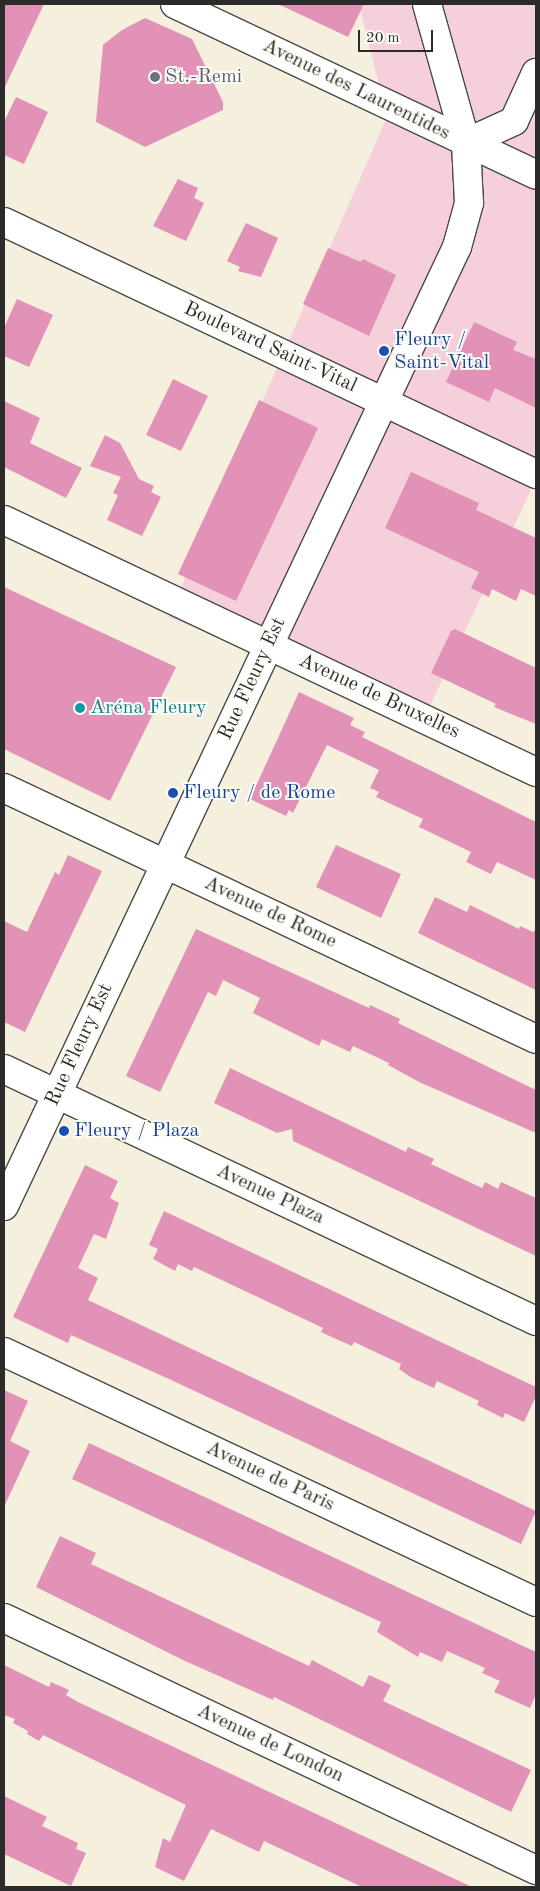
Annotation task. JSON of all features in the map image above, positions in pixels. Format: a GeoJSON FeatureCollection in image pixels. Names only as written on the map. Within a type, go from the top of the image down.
{"type":"FeatureCollection","features":[{"type":"Feature","properties":{"kind":"street","name":"Avenue des Laurentides"},"geometry":{"type":"LineString","coordinates":[[175,4],[536,175]]}},
{"type":"Feature","properties":{"kind":"street","name":"Rue Fleury Est"},"geometry":{"type":"LineString","coordinates":[[4,1206],[448,270],[464,226],[469,195],[466,142],[427,4]]}},
{"type":"Feature","properties":{"kind":"street"},"geometry":{"type":"LineString","coordinates":[[466,142],[514,121],[536,73]]}},
{"type":"Feature","properties":{"kind":"street","name":"Boulevard Saint-Vital"},"geometry":{"type":"LineString","coordinates":[[4,222],[536,474]]}},
{"type":"Feature","properties":{"kind":"street","name":"Avenue de Bruxelles"},"geometry":{"type":"LineString","coordinates":[[4,520],[536,772]]}},
{"type":"Feature","properties":{"kind":"street","name":"Avenue de Rome"},"geometry":{"type":"LineString","coordinates":[[4,788],[536,1039]]}},
{"type":"Feature","properties":{"kind":"street","name":"Avenue Plaza"},"geometry":{"type":"LineString","coordinates":[[4,1069],[536,1321]]}},
{"type":"Feature","properties":{"kind":"street","name":"Avenue de Paris"},"geometry":{"type":"LineString","coordinates":[[4,1352],[536,1602]]}},
{"type":"Feature","properties":{"kind":"street","name":"Avenue de London"},"geometry":{"type":"LineString","coordinates":[[4,1618],[536,1870]]}},
{"type":"Feature","properties":{"kind":"shaded area"},"geometry":{"type":"Polygon","coordinates":[[[359,4],[536,4],[536,479],[424,719],[168,617],[387,117],[359,4]]]}},
{"type":"Feature","properties":{"kind":"building"},"geometry":{"type":"Polygon","coordinates":[[[4,4],[44,4],[4,89],[4,4]]]}},
{"type":"Feature","properties":{"kind":"building"},"geometry":{"type":"Polygon","coordinates":[[[278,4],[364,4],[348,37],[278,4]]]}},
{"type":"Feature","properties":{"kind":"building","name":"St.-Remi"},"geometry":{"type":"Polygon","coordinates":[[[145,18],[192,39],[223,102],[223,110],[145,147],[96,122],[103,45],[122,30],[145,18]]]}},
{"type":"Feature","properties":{"kind":"building"},"geometry":{"type":"Polygon","coordinates":[[[16,97],[48,112],[24,164],[4,155],[4,122],[16,97]]]}},
{"type":"Feature","properties":{"kind":"building"},"geometry":{"type":"Polygon","coordinates":[[[178,179],[198,188],[194,198],[204,203],[186,241],[153,226],[178,179]]]}},
{"type":"Feature","properties":{"kind":"building"},"geometry":{"type":"Polygon","coordinates":[[[246,223],[278,238],[261,277],[238,271],[240,267],[227,261],[246,223]]]}},
{"type":"Feature","properties":{"kind":"building"},"geometry":{"type":"Polygon","coordinates":[[[328,248],[361,262],[363,259],[396,275],[369,336],[303,304],[328,248]]]}},
{"type":"Feature","properties":{"kind":"building"},"geometry":{"type":"Polygon","coordinates":[[[17,299],[53,315],[29,367],[4,356],[4,328],[17,299]]]}},
{"type":"Feature","properties":{"kind":"building"},"geometry":{"type":"Polygon","coordinates":[[[474,322],[517,342],[513,350],[536,359],[536,408],[495,388],[489,402],[446,382],[474,322]]]}},
{"type":"Feature","properties":{"kind":"building"},"geometry":{"type":"Polygon","coordinates":[[[173,379],[208,396],[181,451],[146,435],[173,379]]]}},
{"type":"Feature","properties":{"kind":"building"},"geometry":{"type":"Polygon","coordinates":[[[259,400],[318,428],[236,601],[178,574],[259,400]]]}},
{"type":"Feature","properties":{"kind":"building"},"geometry":{"type":"Polygon","coordinates":[[[4,401],[40,418],[30,443],[82,468],[66,498],[4,467],[4,401]]]}},
{"type":"Feature","properties":{"kind":"building"},"geometry":{"type":"Polygon","coordinates":[[[105,435],[120,443],[139,479],[154,486],[151,492],[161,497],[142,536],[107,520],[118,495],[113,493],[121,477],[90,466],[105,435]]]}},
{"type":"Feature","properties":{"kind":"building"},"geometry":{"type":"Polygon","coordinates":[[[411,472],[479,503],[476,510],[536,538],[536,596],[521,589],[516,601],[492,589],[489,597],[471,588],[479,572],[385,528],[411,472]]]}},
{"type":"Feature","properties":{"kind":"building","name":"Aréna Fleury"},"geometry":{"type":"Polygon","coordinates":[[[4,587],[176,667],[110,801],[4,749],[4,587]]]}},
{"type":"Feature","properties":{"kind":"building"},"geometry":{"type":"Polygon","coordinates":[[[455,629],[536,668],[536,724],[494,707],[496,704],[431,673],[451,631],[455,629]]]}},
{"type":"Feature","properties":{"kind":"building"},"geometry":{"type":"Polygon","coordinates":[[[299,692],[354,718],[350,725],[365,732],[362,737],[536,822],[536,880],[497,862],[491,874],[466,862],[471,852],[419,827],[423,819],[376,797],[379,792],[370,788],[379,770],[327,745],[293,813],[289,810],[286,816],[250,799],[299,692]]]}},
{"type":"Feature","properties":{"kind":"building"},"geometry":{"type":"Polygon","coordinates":[[[336,845],[401,874],[381,918],[316,887],[336,845]]]}},
{"type":"Feature","properties":{"kind":"building"},"geometry":{"type":"Polygon","coordinates":[[[68,855],[102,871],[25,1032],[4,1022],[4,921],[27,932],[55,872],[59,875],[68,855]]]}},
{"type":"Feature","properties":{"kind":"building"},"geometry":{"type":"Polygon","coordinates":[[[435,897],[467,912],[470,905],[519,929],[520,926],[533,932],[536,929],[536,990],[418,933],[435,897]]]}},
{"type":"Feature","properties":{"kind":"building"},"geometry":{"type":"Polygon","coordinates":[[[196,929],[369,1008],[370,1005],[400,1019],[398,1023],[536,1090],[536,1133],[419,1082],[388,1065],[389,1063],[353,1046],[350,1052],[322,1039],[319,1046],[253,1013],[260,998],[223,980],[216,996],[208,992],[160,1092],[126,1076],[196,929]]]}},
{"type":"Feature","properties":{"kind":"building"},"geometry":{"type":"Polygon","coordinates":[[[230,1068],[406,1152],[408,1147],[434,1159],[431,1164],[482,1188],[485,1182],[498,1189],[501,1182],[536,1198],[536,1256],[293,1141],[292,1129],[277,1133],[214,1103],[230,1068]]]}},
{"type":"Feature","properties":{"kind":"building"},"geometry":{"type":"Polygon","coordinates":[[[85,1165],[118,1181],[110,1198],[119,1203],[106,1239],[94,1234],[78,1268],[98,1278],[88,1300],[536,1511],[521,1544],[71,1335],[68,1343],[13,1317],[85,1165]]]}},
{"type":"Feature","properties":{"kind":"building"},"geometry":{"type":"Polygon","coordinates":[[[164,1211],[536,1387],[536,1396],[524,1422],[505,1413],[503,1418],[477,1405],[479,1401],[437,1381],[434,1388],[412,1378],[399,1369],[401,1364],[354,1342],[352,1346],[321,1332],[323,1328],[194,1267],[192,1271],[178,1264],[175,1271],[153,1259],[158,1249],[149,1245],[164,1211]]]}},
{"type":"Feature","properties":{"kind":"building"},"geometry":{"type":"Polygon","coordinates":[[[4,1390],[28,1401],[10,1441],[30,1451],[4,1507],[4,1390]]]}},
{"type":"Feature","properties":{"kind":"building"},"geometry":{"type":"Polygon","coordinates":[[[89,1443],[536,1652],[536,1694],[530,1708],[494,1692],[500,1681],[482,1673],[485,1668],[447,1651],[442,1662],[420,1652],[418,1657],[377,1632],[381,1622],[72,1479],[89,1443]]]}},
{"type":"Feature","properties":{"kind":"building"},"geometry":{"type":"Polygon","coordinates":[[[60,1536],[96,1553],[91,1564],[309,1666],[312,1660],[363,1687],[369,1675],[391,1685],[383,1701],[531,1770],[511,1812],[274,1697],[273,1700],[185,1661],[36,1587],[60,1536]]]}},
{"type":"Feature","properties":{"kind":"building"},"geometry":{"type":"Polygon","coordinates":[[[4,1665],[49,1687],[51,1682],[69,1690],[66,1695],[78,1702],[472,1887],[362,1887],[264,1841],[259,1852],[211,1829],[184,1881],[155,1867],[163,1838],[170,1842],[186,1805],[43,1735],[39,1741],[27,1734],[28,1731],[13,1723],[15,1719],[4,1715],[4,1665]]]}},
{"type":"Feature","properties":{"kind":"building"},"geometry":{"type":"Polygon","coordinates":[[[4,1796],[47,1817],[42,1826],[78,1843],[76,1849],[86,1853],[71,1886],[4,1854],[4,1796]]]}},
{"type":"Feature","properties":{"kind":"place","name":"St.-Remi"},"geometry":{"type":"Point","coordinates":[155,77]}},
{"type":"Feature","properties":{"kind":"place","name":"Fleury / Saint-Vital"},"geometry":{"type":"Point","coordinates":[384,351]}},
{"type":"Feature","properties":{"kind":"place","name":"Aréna Fleury"},"geometry":{"type":"Point","coordinates":[80,708]}},
{"type":"Feature","properties":{"kind":"place","name":"Fleury / de Rome"},"geometry":{"type":"Point","coordinates":[173,793]}},
{"type":"Feature","properties":{"kind":"place","name":"Fleury / Plaza"},"geometry":{"type":"Point","coordinates":[64,1131]}}]}
